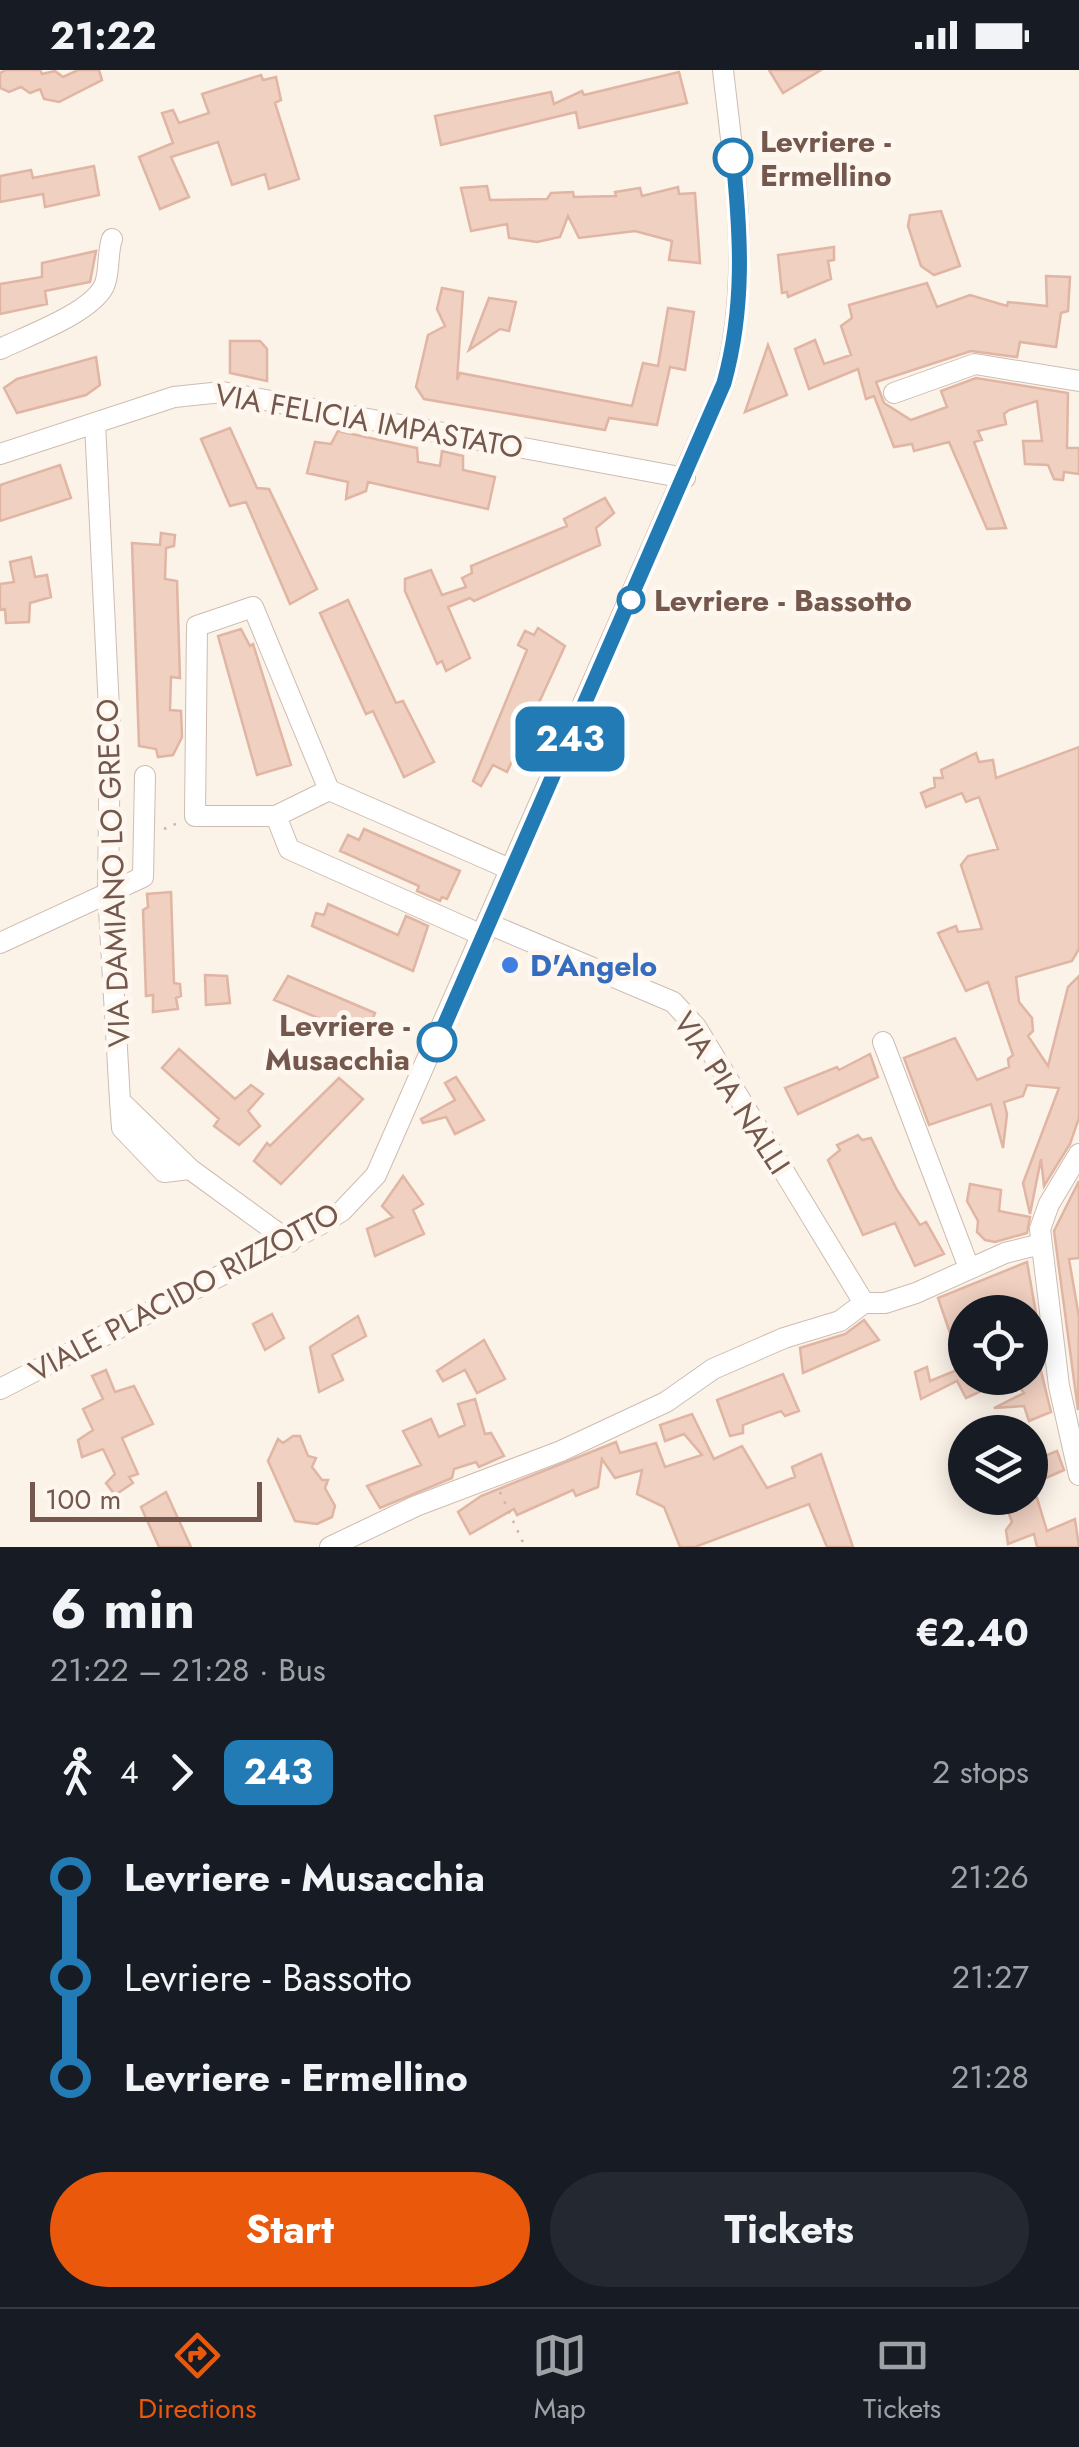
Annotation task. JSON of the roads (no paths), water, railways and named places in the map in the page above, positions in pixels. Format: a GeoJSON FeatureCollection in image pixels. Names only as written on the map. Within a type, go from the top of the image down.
{"type":"FeatureCollection","features":[{"type":"Feature","properties":{"kind":"street","name":"VIALE PLACIDO RIZZOTTO"},"geometry":{"type":"LineString","coordinates":[[0,1389],[290,1242],[342,1212],[376,1174],[724,383],[741,300],[742,245],[723,70]]}},
{"type":"Feature","properties":{"kind":"street"},"geometry":{"type":"LineString","coordinates":[[0,349],[89,304],[105,284],[105,257],[112,238]]}},
{"type":"Feature","properties":{"kind":"street"},"geometry":{"type":"LineString","coordinates":[[894,393],[975,364],[1079,381]]}},
{"type":"Feature","properties":{"kind":"street","name":"VIA FELICIA IMPASTATO"},"geometry":{"type":"LineString","coordinates":[[0,454],[174,397],[222,392],[685,478]]}},
{"type":"Feature","properties":{"kind":"street","name":"VIA DAMIANO LO GRECO"},"geometry":{"type":"LineString","coordinates":[[95,423],[110,730],[108,892],[120,1101],[190,1168],[290,1242]]}},
{"type":"Feature","properties":{"kind":"street"},"geometry":{"type":"LineString","coordinates":[[329,790],[276,816],[195,816],[197,626],[253,608],[329,790],[512,870]]}},
{"type":"Feature","properties":{"kind":"street"},"geometry":{"type":"LineString","coordinates":[[0,943],[143,878],[145,776]]}},
{"type":"Feature","properties":{"kind":"street","name":"VIA PIA NALLI"},"geometry":{"type":"LineString","coordinates":[[276,816],[290,849],[673,1002],[696,1027],[848,1284],[864,1304]]}},
{"type":"Feature","properties":{"kind":"street"},"geometry":{"type":"LineString","coordinates":[[883,1042],[969,1268]]}},
{"type":"Feature","properties":{"kind":"street"},"geometry":{"type":"LineString","coordinates":[[1079,1154],[1049,1204],[1040,1229],[1059,1386],[1079,1475]]}},
{"type":"Feature","properties":{"kind":"street"},"geometry":{"type":"LineString","coordinates":[[330,1547],[416,1506],[648,1410],[713,1369],[784,1338],[840,1321],[864,1304],[885,1303],[916,1293],[969,1268],[1041,1244]]}},
{"type":"Feature","properties":{"kind":"place","name":"Levriere - Ermellino"},"geometry":{"type":"Point","coordinates":[733,158]}},
{"type":"Feature","properties":{"kind":"place","name":"Levriere - Bassotto"},"geometry":{"type":"Point","coordinates":[631,600]}},
{"type":"Feature","properties":{"kind":"place","name":"D'Angelo"},"geometry":{"type":"Point","coordinates":[510,965]}},
{"type":"Feature","properties":{"kind":"place","name":"Levriere - Musacchia"},"geometry":{"type":"Point","coordinates":[437,1042]}}]}
